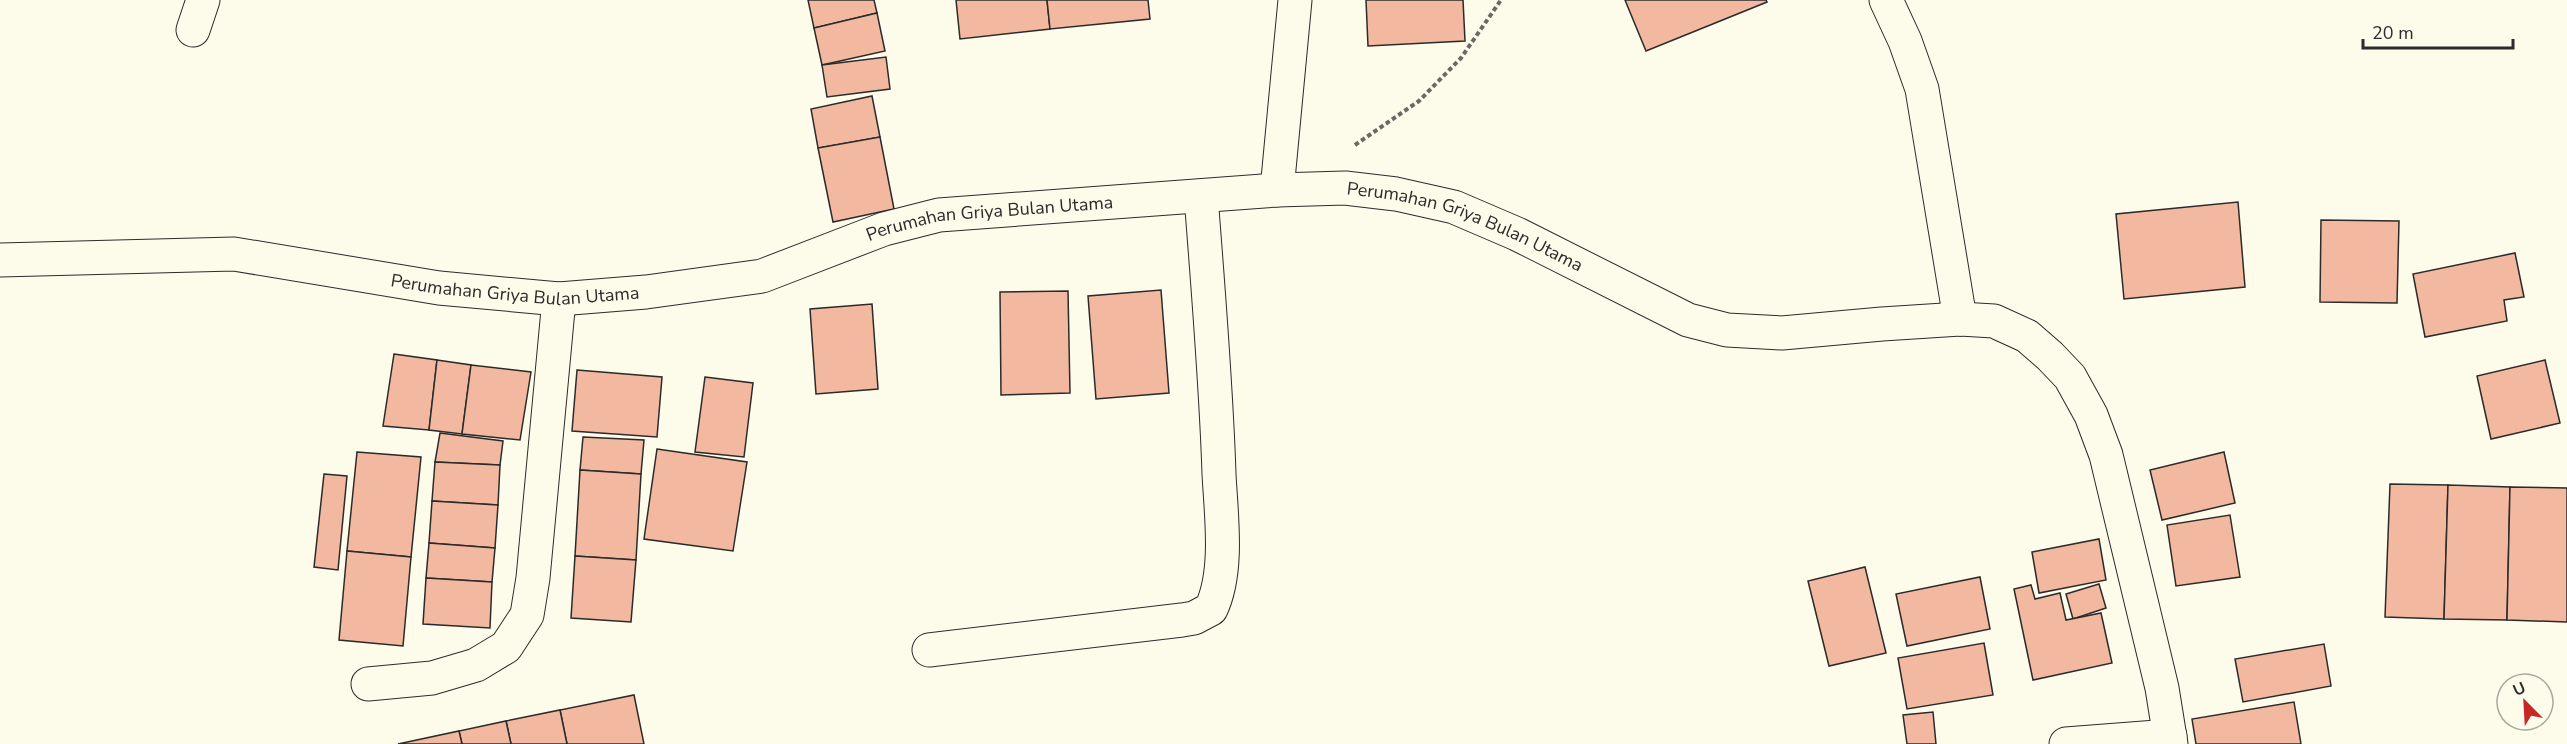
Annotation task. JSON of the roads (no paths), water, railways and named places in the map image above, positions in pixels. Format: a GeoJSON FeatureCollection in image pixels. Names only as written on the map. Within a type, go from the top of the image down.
{"type":"FeatureCollection","features":[{"type":"Feature","properties":{"kind":"street"},"geometry":{"type":"LineString","coordinates":[[1287,190],[1295,0]]}},
{"type":"Feature","properties":{"kind":"street"},"geometry":{"type":"LineString","coordinates":[[1886,0],[1905,41],[1922,89],[1959,319]]}},
{"type":"Feature","properties":{"kind":"street","name":"Perumahan Griya Bulan Utama"},"geometry":{"type":"LineString","coordinates":[[0,261],[234,254],[439,288],[559,298],[646,292],[762,276],[884,229],[939,215],[1287,190],[1355,189],[1396,194],[1454,207],[1517,234],[1688,321],[1727,330],[1782,333],[1959,319],[1994,321],[2027,336],[2070,377],[2091,415],[2106,455],[2162,688],[2170,740]]}},
{"type":"Feature","properties":{"kind":"street"},"geometry":{"type":"LineString","coordinates":[[929,650],[1182,620],[1194,618],[1211,609],[1217,590],[1222,544],[1216,378],[1201,196]]}},
{"type":"Feature","properties":{"kind":"street"},"geometry":{"type":"LineString","coordinates":[[368,684],[432,678],[476,665],[506,647],[527,615],[533,578],[559,298]]}},
{"type":"Feature","properties":{"kind":"street"},"geometry":{"type":"LineString","coordinates":[[2066,744],[2170,740]]}}]}
